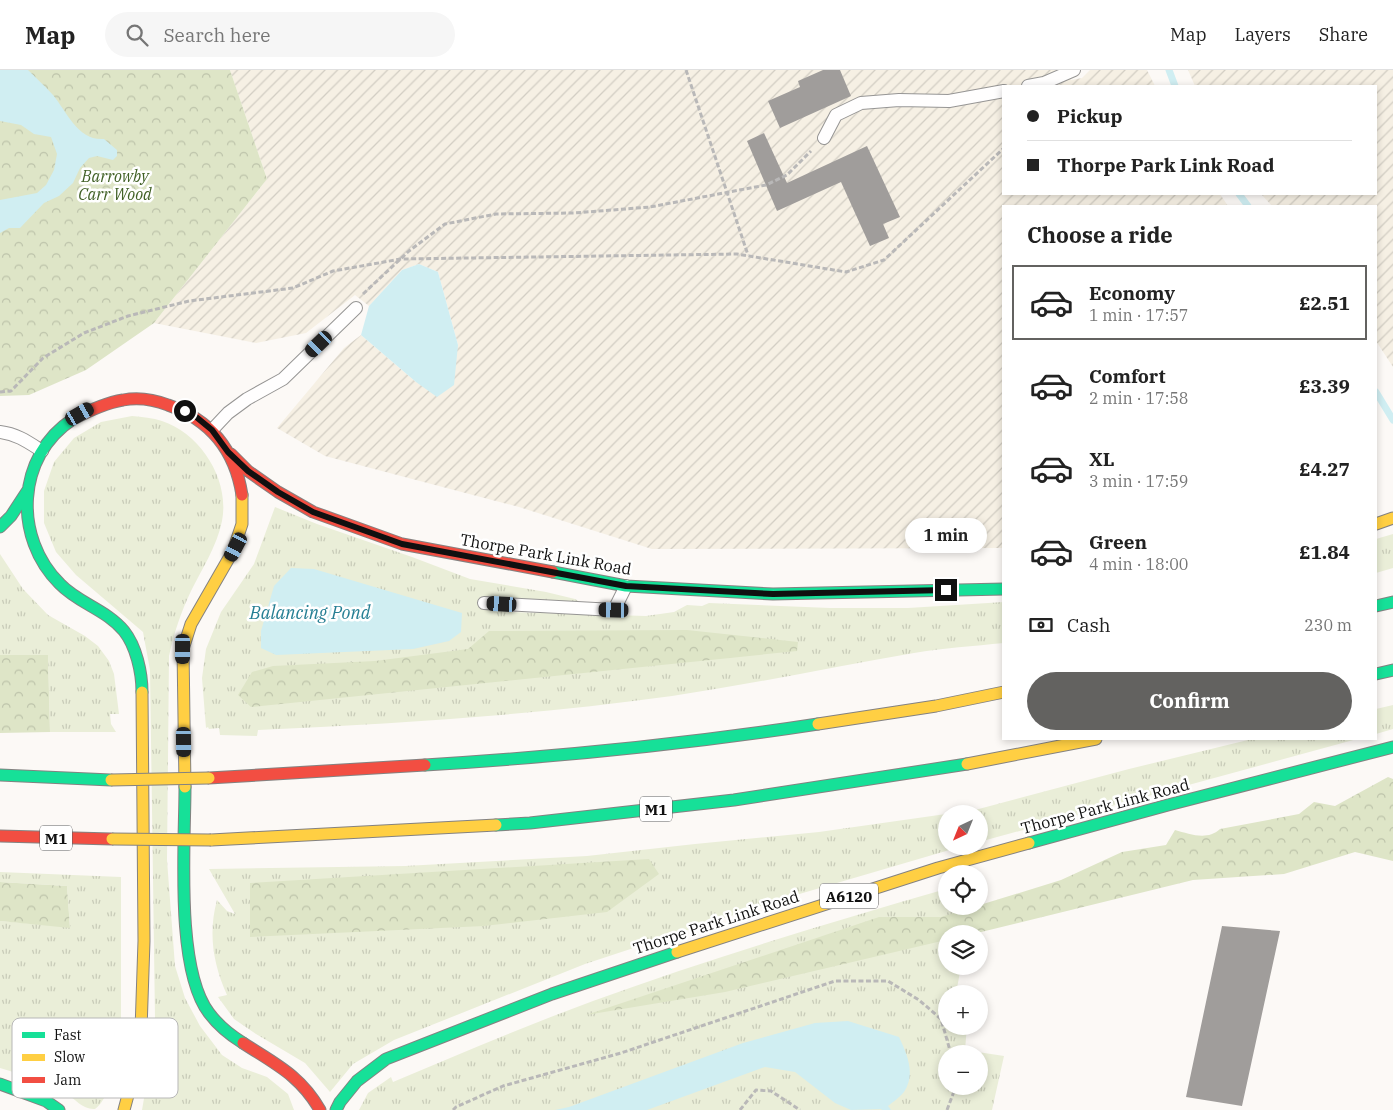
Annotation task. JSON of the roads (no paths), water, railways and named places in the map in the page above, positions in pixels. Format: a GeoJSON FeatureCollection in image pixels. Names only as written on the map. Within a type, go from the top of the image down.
{"type":"FeatureCollection","features":[{"type":"Feature","properties":{"kind":"highway"},"geometry":{"type":"LineString","coordinates":[[141,1018],[144,941],[142,684],[135,652],[124,632],[113,620],[79,600],[51,576],[33,544],[26,508],[31,476],[42,451],[55,434],[71,419],[90,408],[110,401],[125,399],[154,400],[175,406],[195,416],[212,430],[228,452],[238,474],[243,498],[242,523],[236,547],[190,626],[183,649],[186,935],[198,995],[207,1012],[223,1029],[243,1044],[286,1070],[303,1084],[316,1099],[320,1110]]}},
{"type":"Feature","properties":{"kind":"highway","name":"Thorpe Park Link Road"},"geometry":{"type":"LineString","coordinates":[[228,452],[248,471],[278,492],[313,512],[402,544],[626,586],[773,594],[1002,589]]}},
{"type":"Feature","properties":{"kind":"highway"},"geometry":{"type":"LineString","coordinates":[[0,527],[11,516],[28,490]]}},
{"type":"Feature","properties":{"kind":"highway"},"geometry":{"type":"LineString","coordinates":[[1377,524],[1393,518]]}},
{"type":"Feature","properties":{"kind":"highway"},"geometry":{"type":"LineString","coordinates":[[1377,606],[1393,602]]}},
{"type":"Feature","properties":{"kind":"highway"},"geometry":{"type":"LineString","coordinates":[[1377,674],[1393,670]]}},
{"type":"Feature","properties":{"kind":"highway"},"geometry":{"type":"LineString","coordinates":[[0,775],[111,780],[209,778],[536,758],[732,736],[936,706],[1002,692]]}},
{"type":"Feature","properties":{"kind":"highway","name":"M1"},"geometry":{"type":"LineString","coordinates":[[0,836],[211,840],[530,823],[734,800],[952,767],[1091,740]]}},
{"type":"Feature","properties":{"kind":"highway","name":"Thorpe Park Link Road"},"geometry":{"type":"LineString","coordinates":[[336,1110],[357,1081],[386,1059],[552,994],[746,928],[938,868],[1178,802],[1393,747]]}},
{"type":"Feature","properties":{"kind":"highway"},"geometry":{"type":"LineString","coordinates":[[0,1084],[12,1088]]}},
{"type":"Feature","properties":{"kind":"highway"},"geometry":{"type":"LineString","coordinates":[[38,1098],[59,1110]]}},
{"type":"Feature","properties":{"kind":"lane"},"geometry":{"type":"LineString","coordinates":[[1033,85],[1044,83],[1074,70]]}},
{"type":"Feature","properties":{"kind":"lane"},"geometry":{"type":"LineString","coordinates":[[824,138],[836,115],[860,103],[899,100],[949,101],[1002,91]]}},
{"type":"Feature","properties":{"kind":"lane"},"geometry":{"type":"LineString","coordinates":[[212,430],[228,413],[283,379],[356,308]]}},
{"type":"Feature","properties":{"kind":"lane"},"geometry":{"type":"LineString","coordinates":[[0,432],[19,436],[42,451]]}},
{"type":"Feature","properties":{"kind":"lane"},"geometry":{"type":"LineString","coordinates":[[484,603],[614,610],[626,586]]}},
{"type":"Feature","properties":{"kind":"water"},"geometry":{"type":"Polygon","coordinates":[[[0,70],[28,70],[53,95],[68,117],[80,130],[95,138],[104,139],[117,150],[117,156],[113,160],[97,156],[89,158],[80,168],[73,183],[59,196],[44,203],[20,228],[9,228],[0,233],[0,200],[37,193],[46,185],[54,170],[57,154],[51,137],[34,134],[21,125],[0,121],[0,70]]]}},
{"type":"Feature","properties":{"kind":"water"},"geometry":{"type":"Polygon","coordinates":[[[419,264],[438,272],[458,345],[454,385],[437,397],[416,382],[361,335],[369,306],[402,270],[419,264]]]}},
{"type":"Feature","properties":{"kind":"water","name":"Balancing Pond"},"geometry":{"type":"Polygon","coordinates":[[[291,568],[314,569],[462,613],[461,632],[449,641],[413,649],[276,655],[261,648],[261,631],[274,586],[291,568]]]}},
{"type":"Feature","properties":{"kind":"water"},"geometry":{"type":"Polygon","coordinates":[[[848,1021],[899,1037],[905,1050],[910,1071],[908,1085],[904,1092],[888,1106],[891,1110],[851,1110],[835,1103],[795,1072],[765,1067],[647,1110],[555,1110],[569,1107],[743,1043],[815,1023],[848,1021]]]}},
{"type":"Feature","properties":{"kind":"waterway"},"geometry":{"type":"LineString","coordinates":[[1169,70],[1175,85]]}},
{"type":"Feature","properties":{"kind":"waterway"},"geometry":{"type":"LineString","coordinates":[[1240,195],[1247,205]]}},
{"type":"Feature","properties":{"kind":"waterway"},"geometry":{"type":"LineString","coordinates":[[1377,394],[1393,420]]}},
{"type":"Feature","properties":{"kind":"park label","name":"Barrowby Carr Wood"},"geometry":{"type":"Point","coordinates":[115,185]}}]}
